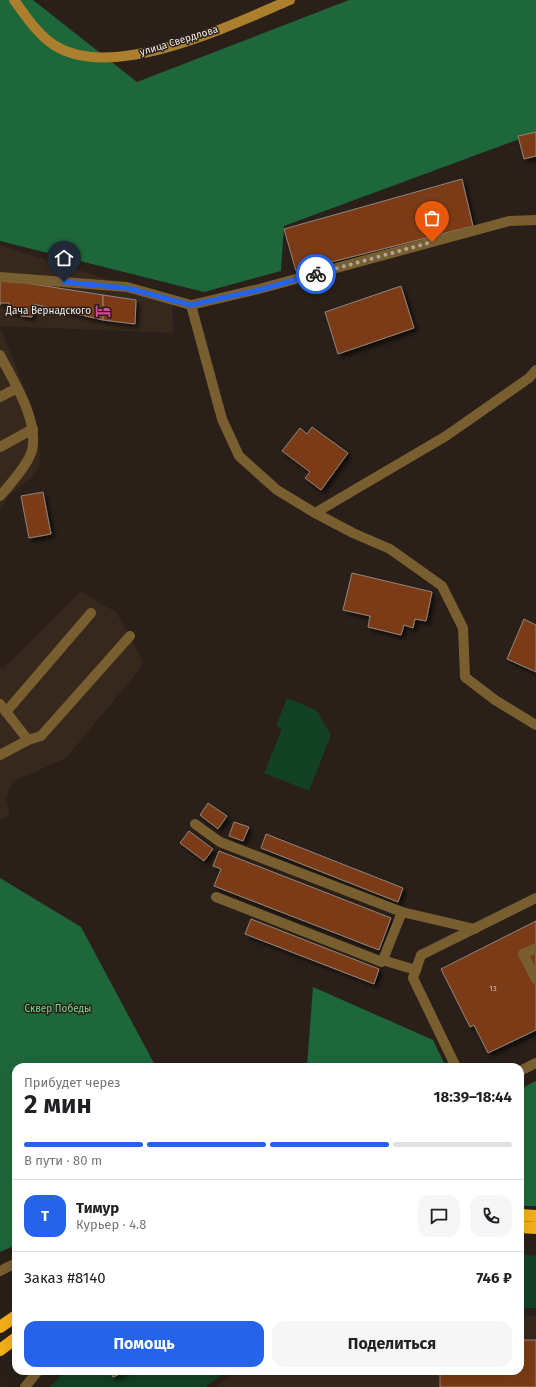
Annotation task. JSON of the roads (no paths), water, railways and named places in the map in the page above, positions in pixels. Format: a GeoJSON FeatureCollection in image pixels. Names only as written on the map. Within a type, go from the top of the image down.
{"type":"FeatureCollection","features":[{"type":"Feature","properties":{"kind":"highway"},"geometry":{"type":"LineString","coordinates":[[524,1215],[536,1216]]}},
{"type":"Feature","properties":{"kind":"highway"},"geometry":{"type":"LineString","coordinates":[[524,1227],[536,1228]]}},
{"type":"Feature","properties":{"kind":"highway"},"geometry":{"type":"LineString","coordinates":[[0,1327],[12,1319]]}},
{"type":"Feature","properties":{"kind":"highway"},"geometry":{"type":"LineString","coordinates":[[0,1350],[12,1341]]}},
{"type":"Feature","properties":{"kind":"main road","name":"улица Свердлова"},"geometry":{"type":"LineString","coordinates":[[14,0],[38,32],[55,46],[68,52],[86,56],[117,57],[146,53],[205,36],[290,0]]}},
{"type":"Feature","properties":{"kind":"street"},"geometry":{"type":"LineString","coordinates":[[0,277],[127,288],[191,305],[259,290],[509,221],[536,220]]}},
{"type":"Feature","properties":{"kind":"street"},"geometry":{"type":"LineString","coordinates":[[191,305],[222,419],[239,456],[277,490],[315,513],[353,533],[390,549],[442,586],[463,628],[465,677],[496,700],[536,725]]}},
{"type":"Feature","properties":{"kind":"street"},"geometry":{"type":"LineString","coordinates":[[0,355],[26,406],[33,429],[32,451],[19,472],[2,493]]}},
{"type":"Feature","properties":{"kind":"street"},"geometry":{"type":"LineString","coordinates":[[315,513],[446,436],[529,378],[536,370]]}},
{"type":"Feature","properties":{"kind":"street"},"geometry":{"type":"LineString","coordinates":[[0,397],[17,388]]}},
{"type":"Feature","properties":{"kind":"street"},"geometry":{"type":"LineString","coordinates":[[0,447],[33,429]]}},
{"type":"Feature","properties":{"kind":"street"},"geometry":{"type":"LineString","coordinates":[[28,740],[3,708],[91,613]]}},
{"type":"Feature","properties":{"kind":"street"},"geometry":{"type":"LineString","coordinates":[[0,754],[28,740],[41,736],[130,636]]}},
{"type":"Feature","properties":{"kind":"street"},"geometry":{"type":"LineString","coordinates":[[195,824],[220,842],[402,912],[475,929]]}},
{"type":"Feature","properties":{"kind":"street"},"geometry":{"type":"LineString","coordinates":[[216,897],[382,962],[402,912]]}},
{"type":"Feature","properties":{"kind":"street"},"geometry":{"type":"LineString","coordinates":[[454,1063],[413,978],[421,955],[536,898]]}},
{"type":"Feature","properties":{"kind":"street"},"geometry":{"type":"LineString","coordinates":[[536,948],[523,954],[536,979]]}},
{"type":"Feature","properties":{"kind":"street"},"geometry":{"type":"LineString","coordinates":[[389,962],[416,970]]}},
{"type":"Feature","properties":{"kind":"street"},"geometry":{"type":"LineString","coordinates":[[524,1069],[536,1064]]}},
{"type":"Feature","properties":{"kind":"street"},"geometry":{"type":"LineString","coordinates":[[0,1271],[12,1265]]}},
{"type":"Feature","properties":{"kind":"street"},"geometry":{"type":"LineString","coordinates":[[25,1387],[35,1375]]}},
{"type":"Feature","properties":{"kind":"place","name":"Дача Вернадского"},"geometry":{"type":"Point","coordinates":[103,311]}},
{"type":"Feature","properties":{"kind":"park label","name":"Сквер Победы"},"geometry":{"type":"Point","coordinates":[58,1009]}}]}
